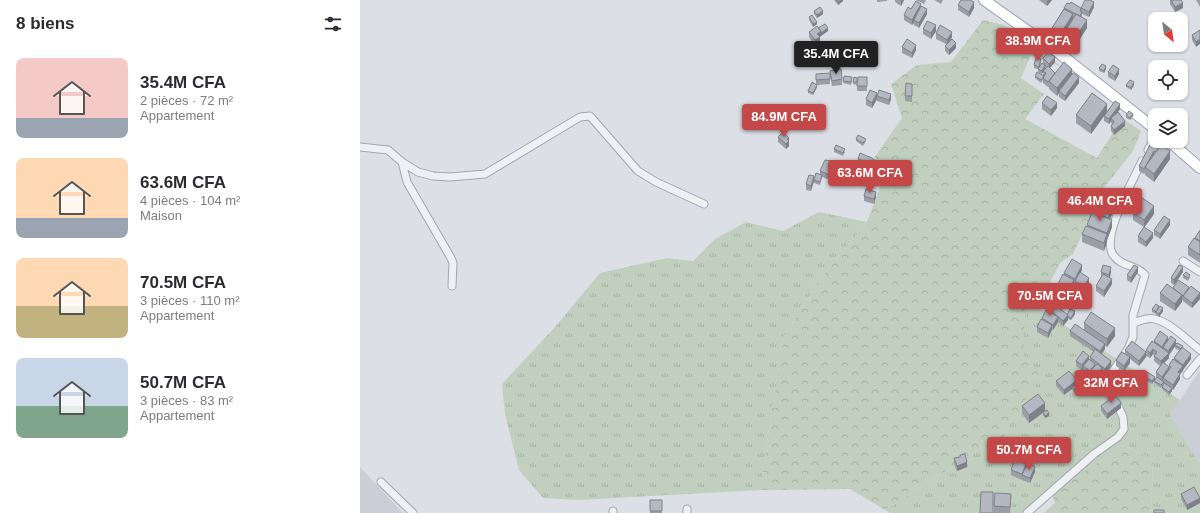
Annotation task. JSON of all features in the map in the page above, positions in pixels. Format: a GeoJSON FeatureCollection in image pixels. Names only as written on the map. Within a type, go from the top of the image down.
{"type":"FeatureCollection","features":[{"type":"Feature","properties":{"kind":"main road"},"geometry":{"type":"LineString","coordinates":[[984,0],[1059,53],[1148,123]]}},
{"type":"Feature","properties":{"kind":"main road"},"geometry":{"type":"LineString","coordinates":[[1177,148],[1200,168]]}},
{"type":"Feature","properties":{"kind":"street"},"geometry":{"type":"LineString","coordinates":[[360,147],[388,150],[402,162],[418,172],[433,176],[450,177],[485,174],[574,121],[584,116],[590,116],[638,171],[656,182],[704,204]]}},
{"type":"Feature","properties":{"kind":"street"},"geometry":{"type":"LineString","coordinates":[[1027,513],[1094,454],[1118,437],[1124,429],[1123,417],[1109,386],[1112,373],[1128,349],[1133,337],[1135,306],[1145,275],[1142,271],[1120,263],[1112,255],[1110,244],[1112,230],[1124,199],[1149,148]]}},
{"type":"Feature","properties":{"kind":"street"},"geometry":{"type":"LineString","coordinates":[[402,162],[407,182],[453,262],[452,286]]}},
{"type":"Feature","properties":{"kind":"street"},"geometry":{"type":"LineString","coordinates":[[1183,261],[1200,272]]}},
{"type":"Feature","properties":{"kind":"street"},"geometry":{"type":"LineString","coordinates":[[1133,323],[1147,318],[1155,319],[1167,325],[1200,350]]}},
{"type":"Feature","properties":{"kind":"street"},"geometry":{"type":"LineString","coordinates":[[1187,375],[1200,359]]}},
{"type":"Feature","properties":{"kind":"street"},"geometry":{"type":"LineString","coordinates":[[381,482],[413,513]]}},
{"type":"Feature","properties":{"kind":"shaded area"},"geometry":{"type":"Polygon","coordinates":[[[1200,370],[1200,465],[1170,415],[1200,370]]]}},
{"type":"Feature","properties":{"kind":"shaded area"},"geometry":{"type":"Polygon","coordinates":[[[360,467],[403,513],[360,513],[360,467]]]}},
{"type":"Feature","properties":{"kind":"green space"},"geometry":{"type":"Polygon","coordinates":[[[983,20],[1004,25],[1062,67],[1031,55],[1021,78],[1044,94],[1025,119],[1097,158],[1122,118],[1141,131],[1133,151],[1103,189],[1073,254],[1060,263],[1042,298],[1026,300],[1023,357],[1043,375],[1000,436],[885,510],[850,489],[761,490],[768,434],[784,336],[821,278],[867,222],[887,169],[872,161],[902,118],[891,84],[917,65],[951,62],[983,20]]]}},
{"type":"Feature","properties":{"kind":"green space"},"geometry":{"type":"Polygon","coordinates":[[[819,212],[867,222],[821,278],[784,336],[768,434],[761,490],[578,500],[543,498],[519,470],[505,414],[502,384],[555,327],[600,273],[667,258],[693,261],[715,239],[746,222],[783,231],[819,212]]]}},
{"type":"Feature","properties":{"kind":"green space"},"geometry":{"type":"Polygon","coordinates":[[[1026,300],[1180,400],[1170,415],[1200,465],[1200,513],[1151,513],[1153,460],[1123,445],[1025,513],[890,513],[885,510],[1000,436],[1042,375],[1023,357],[1016,332],[1026,300]]]}},
{"type":"Feature","properties":{"kind":"green space"},"geometry":{"type":"Polygon","coordinates":[[[1123,445],[1153,460],[1151,513],[1044,513],[1055,503],[1052,494],[1123,445]]]}},
{"type":"Feature","properties":{"kind":"building"},"geometry":{"type":"Polygon","coordinates":[[[961,0],[970,0],[974,2],[969,12],[958,5],[961,0]]]}},
{"type":"Feature","properties":{"kind":"building"},"geometry":{"type":"Polygon","coordinates":[[[1085,0],[1094,2],[1089,12],[1081,8],[1085,0]]]}},
{"type":"Feature","properties":{"kind":"building"},"geometry":{"type":"Polygon","coordinates":[[[1171,0],[1181,0],[1183,3],[1175,7],[1171,0]]]}},
{"type":"Feature","properties":{"kind":"building"},"geometry":{"type":"Polygon","coordinates":[[[916,1],[921,4],[912,20],[904,15],[908,7],[911,9],[916,1]]]}},
{"type":"Feature","properties":{"kind":"building"},"geometry":{"type":"Polygon","coordinates":[[[1071,2],[1081,8],[1080,11],[1082,12],[1080,16],[1064,8],[1067,3],[1070,4],[1071,2]]]}},
{"type":"Feature","properties":{"kind":"building"},"geometry":{"type":"Polygon","coordinates":[[[921,6],[927,9],[919,23],[914,20],[921,6]]]}},
{"type":"Feature","properties":{"kind":"building"},"geometry":{"type":"Polygon","coordinates":[[[820,7],[823,11],[817,15],[814,11],[820,7]]]}},
{"type":"Feature","properties":{"kind":"building"},"geometry":{"type":"Polygon","coordinates":[[[1064,9],[1073,14],[1061,33],[1052,28],[1064,9]]]}},
{"type":"Feature","properties":{"kind":"building"},"geometry":{"type":"Polygon","coordinates":[[[1076,14],[1087,20],[1073,41],[1063,35],[1076,14]]]}},
{"type":"Feature","properties":{"kind":"building"},"geometry":{"type":"Polygon","coordinates":[[[812,15],[817,22],[813,24],[809,17],[812,15]]]}},
{"type":"Feature","properties":{"kind":"building"},"geometry":{"type":"Polygon","coordinates":[[[927,21],[936,25],[931,33],[923,29],[927,21]]]}},
{"type":"Feature","properties":{"kind":"building"},"geometry":{"type":"Polygon","coordinates":[[[825,24],[828,28],[821,33],[818,28],[825,24]]]}},
{"type":"Feature","properties":{"kind":"building"},"geometry":{"type":"Polygon","coordinates":[[[940,25],[952,32],[947,40],[936,33],[940,25]]]}},
{"type":"Feature","properties":{"kind":"building"},"geometry":{"type":"Polygon","coordinates":[[[817,26],[821,31],[817,34],[820,37],[815,40],[809,32],[817,26]]]}},
{"type":"Feature","properties":{"kind":"building"},"geometry":{"type":"Polygon","coordinates":[[[1200,30],[1200,39],[1196,42],[1192,35],[1200,30]]]}},
{"type":"Feature","properties":{"kind":"building"},"geometry":{"type":"Polygon","coordinates":[[[907,39],[916,45],[912,53],[902,47],[907,39]]]}},
{"type":"Feature","properties":{"kind":"building"},"geometry":{"type":"Polygon","coordinates":[[[952,39],[956,43],[949,50],[945,46],[952,39]]]}},
{"type":"Feature","properties":{"kind":"building"},"geometry":{"type":"Polygon","coordinates":[[[1049,52],[1055,57],[1049,64],[1043,58],[1049,52]]]}},
{"type":"Feature","properties":{"kind":"building"},"geometry":{"type":"Polygon","coordinates":[[[1036,58],[1041,59],[1039,67],[1034,65],[1036,58]]]}},
{"type":"Feature","properties":{"kind":"building"},"geometry":{"type":"Polygon","coordinates":[[[1064,62],[1072,69],[1057,88],[1049,81],[1064,62]]]}},
{"type":"Feature","properties":{"kind":"building"},"geometry":{"type":"Polygon","coordinates":[[[1042,63],[1045,65],[1042,71],[1038,69],[1042,63]]]}},
{"type":"Feature","properties":{"kind":"building"},"geometry":{"type":"Polygon","coordinates":[[[1102,64],[1106,66],[1104,71],[1099,68],[1102,64]]]}},
{"type":"Feature","properties":{"kind":"building"},"geometry":{"type":"Polygon","coordinates":[[[1113,65],[1119,69],[1115,76],[1108,72],[1113,65]]]}},
{"type":"Feature","properties":{"kind":"building"},"geometry":{"type":"Polygon","coordinates":[[[1048,66],[1055,73],[1048,82],[1043,78],[1046,73],[1043,71],[1048,66]]]}},
{"type":"Feature","properties":{"kind":"building"},"geometry":{"type":"Polygon","coordinates":[[[841,69],[842,79],[832,81],[830,71],[841,69]]]}},
{"type":"Feature","properties":{"kind":"building"},"geometry":{"type":"Polygon","coordinates":[[[1037,72],[1044,76],[1041,80],[1035,76],[1037,72]]]}},
{"type":"Feature","properties":{"kind":"building"},"geometry":{"type":"Polygon","coordinates":[[[830,73],[830,79],[816,80],[816,74],[830,73]]]}},
{"type":"Feature","properties":{"kind":"building"},"geometry":{"type":"Polygon","coordinates":[[[1073,73],[1079,77],[1065,96],[1059,91],[1073,73]]]}},
{"type":"Feature","properties":{"kind":"building"},"geometry":{"type":"Polygon","coordinates":[[[844,76],[852,77],[851,82],[843,81],[844,76]]]}},
{"type":"Feature","properties":{"kind":"building"},"geometry":{"type":"Polygon","coordinates":[[[854,77],[857,78],[857,82],[853,82],[854,77]]]}},
{"type":"Feature","properties":{"kind":"building"},"geometry":{"type":"Polygon","coordinates":[[[858,77],[867,77],[867,86],[857,86],[858,77]]]}},
{"type":"Feature","properties":{"kind":"building"},"geometry":{"type":"Polygon","coordinates":[[[1130,80],[1134,82],[1131,88],[1126,85],[1130,80]]]}},
{"type":"Feature","properties":{"kind":"building"},"geometry":{"type":"Polygon","coordinates":[[[812,82],[817,85],[813,93],[808,91],[812,82]]]}},
{"type":"Feature","properties":{"kind":"building"},"geometry":{"type":"Polygon","coordinates":[[[906,83],[912,84],[912,96],[905,96],[906,83]]]}},
{"type":"Feature","properties":{"kind":"building"},"geometry":{"type":"Polygon","coordinates":[[[870,90],[877,93],[872,103],[866,99],[870,90]]]}},
{"type":"Feature","properties":{"kind":"building"},"geometry":{"type":"Polygon","coordinates":[[[879,90],[891,94],[889,100],[877,96],[879,90]]]}},
{"type":"Feature","properties":{"kind":"building"},"geometry":{"type":"Polygon","coordinates":[[[1092,93],[1107,104],[1091,126],[1076,115],[1092,93]]]}},
{"type":"Feature","properties":{"kind":"building"},"geometry":{"type":"Polygon","coordinates":[[[1047,96],[1057,103],[1051,110],[1042,103],[1047,96]]]}},
{"type":"Feature","properties":{"kind":"building"},"geometry":{"type":"Polygon","coordinates":[[[1115,101],[1120,104],[1109,119],[1104,116],[1115,101]]]}},
{"type":"Feature","properties":{"kind":"building"},"geometry":{"type":"Polygon","coordinates":[[[770,104],[774,108],[771,111],[767,107],[770,104]]]}},
{"type":"Feature","properties":{"kind":"building"},"geometry":{"type":"Polygon","coordinates":[[[779,110],[784,117],[780,120],[774,114],[779,110]]]}},
{"type":"Feature","properties":{"kind":"building"},"geometry":{"type":"Polygon","coordinates":[[[1129,111],[1133,114],[1130,118],[1126,115],[1129,111]]]}},
{"type":"Feature","properties":{"kind":"building"},"geometry":{"type":"Polygon","coordinates":[[[1118,112],[1125,121],[1114,130],[1111,126],[1114,122],[1111,118],[1118,112]]]}},
{"type":"Feature","properties":{"kind":"building"},"geometry":{"type":"Polygon","coordinates":[[[783,132],[789,138],[787,139],[789,141],[786,144],[778,137],[783,132]]]}},
{"type":"Feature","properties":{"kind":"building"},"geometry":{"type":"Polygon","coordinates":[[[858,135],[866,139],[863,143],[856,139],[858,135]]]}},
{"type":"Feature","properties":{"kind":"building"},"geometry":{"type":"Polygon","coordinates":[[[836,145],[845,149],[843,153],[834,149],[836,145]]]}},
{"type":"Feature","properties":{"kind":"building"},"geometry":{"type":"Polygon","coordinates":[[[1148,148],[1158,148],[1156,152],[1154,151],[1144,169],[1139,166],[1148,148]]]}},
{"type":"Feature","properties":{"kind":"building"},"geometry":{"type":"Polygon","coordinates":[[[1159,148],[1166,148],[1170,151],[1154,174],[1145,167],[1159,148]]]}},
{"type":"Feature","properties":{"kind":"building"},"geometry":{"type":"Polygon","coordinates":[[[860,153],[872,158],[875,161],[873,165],[858,159],[860,153]]]}},
{"type":"Feature","properties":{"kind":"building"},"geometry":{"type":"Polygon","coordinates":[[[825,160],[832,161],[830,175],[820,171],[825,160]]]}},
{"type":"Feature","properties":{"kind":"building"},"geometry":{"type":"Polygon","coordinates":[[[833,164],[837,164],[837,173],[832,173],[833,164]]]}},
{"type":"Feature","properties":{"kind":"building"},"geometry":{"type":"Polygon","coordinates":[[[816,173],[822,175],[820,182],[814,180],[816,173]]]}},
{"type":"Feature","properties":{"kind":"building"},"geometry":{"type":"Polygon","coordinates":[[[809,175],[814,176],[811,186],[806,184],[809,175]]]}},
{"type":"Feature","properties":{"kind":"building"},"geometry":{"type":"Polygon","coordinates":[[[847,176],[854,180],[852,184],[845,180],[847,176]]]}},
{"type":"Feature","properties":{"kind":"building"},"geometry":{"type":"Polygon","coordinates":[[[866,189],[876,192],[874,199],[864,196],[866,189]]]}},
{"type":"Feature","properties":{"kind":"building"},"geometry":{"type":"Polygon","coordinates":[[[1104,194],[1114,198],[1111,206],[1101,203],[1104,194]]]}},
{"type":"Feature","properties":{"kind":"building"},"geometry":{"type":"Polygon","coordinates":[[[1142,198],[1154,206],[1144,220],[1133,212],[1142,198]]]}},
{"type":"Feature","properties":{"kind":"building"},"geometry":{"type":"Polygon","coordinates":[[[1098,203],[1112,208],[1108,218],[1094,212],[1098,203]]]}},
{"type":"Feature","properties":{"kind":"building"},"geometry":{"type":"Polygon","coordinates":[[[1092,212],[1112,220],[1107,233],[1087,225],[1092,212]]]}},
{"type":"Feature","properties":{"kind":"building"},"geometry":{"type":"Polygon","coordinates":[[[1164,216],[1170,220],[1160,234],[1154,230],[1164,216]]]}},
{"type":"Feature","properties":{"kind":"building"},"geometry":{"type":"Polygon","coordinates":[[[1086,226],[1107,234],[1104,243],[1082,234],[1086,226]]]}},
{"type":"Feature","properties":{"kind":"building"},"geometry":{"type":"Polygon","coordinates":[[[1144,227],[1153,233],[1146,242],[1138,236],[1144,227]]]}},
{"type":"Feature","properties":{"kind":"building"},"geometry":{"type":"Polygon","coordinates":[[[1200,230],[1200,241],[1195,238],[1200,230]]]}},
{"type":"Feature","properties":{"kind":"building"},"geometry":{"type":"Polygon","coordinates":[[[1194,238],[1200,242],[1200,255],[1188,247],[1194,238]]]}},
{"type":"Feature","properties":{"kind":"building"},"geometry":{"type":"Polygon","coordinates":[[[1072,259],[1082,265],[1075,279],[1064,273],[1072,259]]]}},
{"type":"Feature","properties":{"kind":"building"},"geometry":{"type":"Polygon","coordinates":[[[1103,265],[1111,267],[1109,275],[1101,272],[1103,265]]]}},
{"type":"Feature","properties":{"kind":"building"},"geometry":{"type":"Polygon","coordinates":[[[1134,265],[1138,267],[1131,278],[1127,275],[1134,265]]]}},
{"type":"Feature","properties":{"kind":"building"},"geometry":{"type":"Polygon","coordinates":[[[1179,265],[1183,267],[1174,280],[1171,278],[1179,265]]]}},
{"type":"Feature","properties":{"kind":"building"},"geometry":{"type":"Polygon","coordinates":[[[1080,272],[1089,278],[1084,286],[1075,281],[1080,272]]]}},
{"type":"Feature","properties":{"kind":"building"},"geometry":{"type":"Polygon","coordinates":[[[1186,272],[1190,275],[1188,278],[1183,275],[1186,272]]]}},
{"type":"Feature","properties":{"kind":"building"},"geometry":{"type":"Polygon","coordinates":[[[1063,274],[1074,280],[1068,292],[1057,286],[1063,274]]]}},
{"type":"Feature","properties":{"kind":"building"},"geometry":{"type":"Polygon","coordinates":[[[1103,274],[1112,279],[1104,291],[1096,286],[1103,274]]]}},
{"type":"Feature","properties":{"kind":"building"},"geometry":{"type":"Polygon","coordinates":[[[1178,280],[1189,287],[1183,296],[1173,288],[1178,280]]]}},
{"type":"Feature","properties":{"kind":"building"},"geometry":{"type":"Polygon","coordinates":[[[1167,284],[1182,295],[1175,304],[1160,293],[1167,284]]]}},
{"type":"Feature","properties":{"kind":"building"},"geometry":{"type":"Polygon","coordinates":[[[1191,286],[1200,293],[1192,303],[1183,296],[1191,286]]]}},
{"type":"Feature","properties":{"kind":"building"},"geometry":{"type":"Polygon","coordinates":[[[1073,288],[1082,292],[1075,304],[1064,298],[1067,292],[1070,293],[1073,288]]]}},
{"type":"Feature","properties":{"kind":"building"},"geometry":{"type":"Polygon","coordinates":[[[1052,300],[1057,301],[1056,305],[1051,304],[1052,300]]]}},
{"type":"Feature","properties":{"kind":"building"},"geometry":{"type":"Polygon","coordinates":[[[1054,304],[1068,315],[1063,321],[1049,309],[1054,304]]]}},
{"type":"Feature","properties":{"kind":"building"},"geometry":{"type":"Polygon","coordinates":[[[1156,304],[1159,306],[1156,312],[1152,309],[1156,304]]]}},
{"type":"Feature","properties":{"kind":"building"},"geometry":{"type":"Polygon","coordinates":[[[1160,306],[1163,308],[1159,314],[1156,312],[1160,306]]]}},
{"type":"Feature","properties":{"kind":"building"},"geometry":{"type":"Polygon","coordinates":[[[1070,309],[1075,311],[1071,318],[1067,315],[1070,309]]]}},
{"type":"Feature","properties":{"kind":"building"},"geometry":{"type":"Polygon","coordinates":[[[1046,310],[1058,317],[1053,325],[1042,318],[1046,310]]]}},
{"type":"Feature","properties":{"kind":"building"},"geometry":{"type":"Polygon","coordinates":[[[1091,312],[1115,328],[1107,339],[1084,323],[1091,312]]]}},
{"type":"Feature","properties":{"kind":"building"},"geometry":{"type":"Polygon","coordinates":[[[1041,319],[1052,325],[1048,333],[1037,327],[1041,319]]]}},
{"type":"Feature","properties":{"kind":"building"},"geometry":{"type":"Polygon","coordinates":[[[1075,324],[1105,344],[1100,351],[1070,331],[1075,324]]]}},
{"type":"Feature","properties":{"kind":"building"},"geometry":{"type":"Polygon","coordinates":[[[1160,331],[1168,337],[1162,347],[1154,341],[1160,331]]]}},
{"type":"Feature","properties":{"kind":"building"},"geometry":{"type":"Polygon","coordinates":[[[1171,336],[1176,340],[1168,351],[1163,347],[1171,336]]]}},
{"type":"Feature","properties":{"kind":"building"},"geometry":{"type":"Polygon","coordinates":[[[1132,341],[1146,352],[1139,361],[1125,350],[1132,341]]]}},
{"type":"Feature","properties":{"kind":"building"},"geometry":{"type":"Polygon","coordinates":[[[1152,341],[1169,353],[1161,361],[1154,356],[1157,352],[1153,349],[1150,353],[1146,350],[1152,341]]]}},
{"type":"Feature","properties":{"kind":"building"},"geometry":{"type":"Polygon","coordinates":[[[1177,343],[1183,346],[1181,349],[1175,345],[1177,343]]]}},
{"type":"Feature","properties":{"kind":"building"},"geometry":{"type":"Polygon","coordinates":[[[1182,347],[1191,354],[1183,365],[1174,358],[1182,347]]]}},
{"type":"Feature","properties":{"kind":"building"},"geometry":{"type":"Polygon","coordinates":[[[1095,349],[1111,361],[1105,369],[1090,357],[1095,349]]]}},
{"type":"Feature","properties":{"kind":"building"},"geometry":{"type":"Polygon","coordinates":[[[1083,351],[1089,356],[1082,365],[1076,361],[1083,351]]]}},
{"type":"Feature","properties":{"kind":"building"},"geometry":{"type":"Polygon","coordinates":[[[1122,352],[1130,357],[1124,366],[1116,360],[1122,352]]]}},
{"type":"Feature","properties":{"kind":"building"},"geometry":{"type":"Polygon","coordinates":[[[1089,359],[1095,364],[1090,371],[1083,366],[1089,359]]]}},
{"type":"Feature","properties":{"kind":"building"},"geometry":{"type":"Polygon","coordinates":[[[1173,359],[1183,366],[1178,372],[1180,374],[1173,385],[1163,378],[1171,367],[1169,365],[1173,359]]]}},
{"type":"Feature","properties":{"kind":"building"},"geometry":{"type":"Polygon","coordinates":[[[1163,362],[1169,367],[1162,377],[1156,372],[1163,362]]]}},
{"type":"Feature","properties":{"kind":"building"},"geometry":{"type":"Polygon","coordinates":[[[1097,364],[1102,368],[1096,376],[1090,371],[1097,364]]]}},
{"type":"Feature","properties":{"kind":"building"},"geometry":{"type":"Polygon","coordinates":[[[1069,371],[1077,380],[1064,390],[1056,381],[1069,371]]]}},
{"type":"Feature","properties":{"kind":"building"},"geometry":{"type":"Polygon","coordinates":[[[1147,372],[1155,377],[1152,381],[1144,376],[1147,372]]]}},
{"type":"Feature","properties":{"kind":"building"},"geometry":{"type":"Polygon","coordinates":[[[1157,377],[1164,382],[1161,385],[1154,381],[1157,377]]]}},
{"type":"Feature","properties":{"kind":"building"},"geometry":{"type":"Polygon","coordinates":[[[1164,383],[1172,388],[1169,392],[1162,387],[1164,383]]]}},
{"type":"Feature","properties":{"kind":"building"},"geometry":{"type":"Polygon","coordinates":[[[1077,384],[1080,388],[1075,391],[1072,387],[1077,384]]]}},
{"type":"Feature","properties":{"kind":"building"},"geometry":{"type":"Polygon","coordinates":[[[1038,394],[1045,403],[1029,415],[1022,406],[1038,394]]]}},
{"type":"Feature","properties":{"kind":"building"},"geometry":{"type":"Polygon","coordinates":[[[1115,395],[1121,403],[1107,414],[1101,406],[1115,395]]]}},
{"type":"Feature","properties":{"kind":"building"},"geometry":{"type":"Polygon","coordinates":[[[1047,410],[1049,413],[1045,416],[1043,412],[1047,410]]]}},
{"type":"Feature","properties":{"kind":"building"},"geometry":{"type":"Polygon","coordinates":[[[1021,439],[1028,442],[1020,461],[1026,464],[1022,474],[1011,470],[1015,459],[1013,458],[1021,439]]]}},
{"type":"Feature","properties":{"kind":"building"},"geometry":{"type":"Polygon","coordinates":[[[965,454],[967,462],[957,466],[954,458],[965,454]]]}},
{"type":"Feature","properties":{"kind":"building"},"geometry":{"type":"Polygon","coordinates":[[[1028,463],[1035,467],[1030,478],[1022,475],[1028,463]]]}},
{"type":"Feature","properties":{"kind":"building"},"geometry":{"type":"Polygon","coordinates":[[[1194,487],[1200,498],[1187,505],[1181,494],[1194,487]]]}},
{"type":"Feature","properties":{"kind":"building"},"geometry":{"type":"Polygon","coordinates":[[[981,492],[993,492],[993,513],[980,513],[981,492]]]}},
{"type":"Feature","properties":{"kind":"building"},"geometry":{"type":"Polygon","coordinates":[[[995,493],[1011,494],[1010,507],[994,506],[995,493]]]}},
{"type":"Feature","properties":{"kind":"building"},"geometry":{"type":"Polygon","coordinates":[[[650,500],[662,500],[662,511],[650,511],[650,500]]]}},
{"type":"Feature","properties":{"kind":"building"},"geometry":{"type":"Polygon","coordinates":[[[1154,510],[1164,510],[1164,513],[1154,513],[1154,510]]]}}]}
